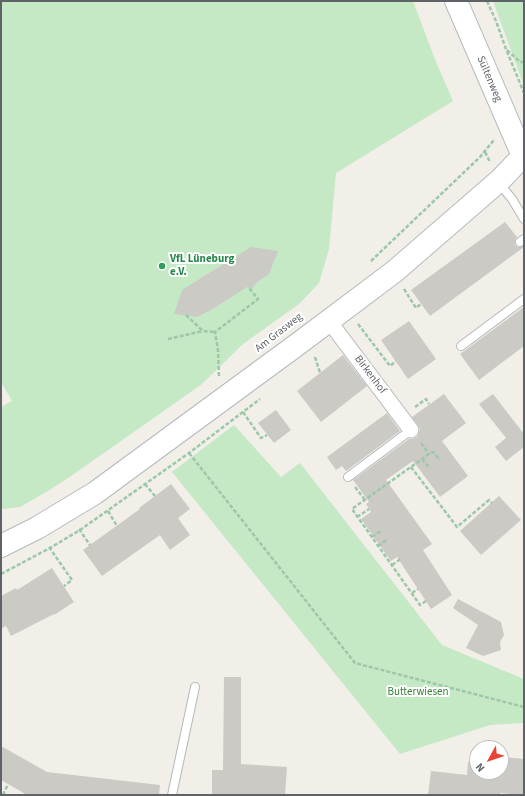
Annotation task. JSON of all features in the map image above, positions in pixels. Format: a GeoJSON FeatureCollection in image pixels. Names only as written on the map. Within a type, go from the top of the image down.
{"type":"FeatureCollection","features":[{"type":"Feature","properties":{"kind":"main road","name":"Sültenweg"},"geometry":{"type":"LineString","coordinates":[[456,1],[524,157]]}},
{"type":"Feature","properties":{"kind":"main road","name":"Am Grasweg"},"geometry":{"type":"LineString","coordinates":[[1,546],[37,528],[95,493],[175,435],[225,383],[337,314],[395,271],[498,182],[524,157]]}},
{"type":"Feature","properties":{"kind":"street","name":"Birkenhof"},"geometry":{"type":"LineString","coordinates":[[337,314],[411,430]]}},
{"type":"Feature","properties":{"kind":"lane"},"geometry":{"type":"LineString","coordinates":[[498,182],[512,199],[524,218]]}},
{"type":"Feature","properties":{"kind":"lane"},"geometry":{"type":"LineString","coordinates":[[461,346],[524,298]]}},
{"type":"Feature","properties":{"kind":"lane"},"geometry":{"type":"LineString","coordinates":[[348,477],[411,430]]}},
{"type":"Feature","properties":{"kind":"lane"},"geometry":{"type":"LineString","coordinates":[[172,795],[196,687]]}},
{"type":"Feature","properties":{"kind":"path"},"geometry":{"type":"LineString","coordinates":[[486,1],[496,21],[524,93]]}},
{"type":"Feature","properties":{"kind":"path"},"geometry":{"type":"LineString","coordinates":[[506,49],[520,62],[524,62]]}},
{"type":"Feature","properties":{"kind":"path"},"geometry":{"type":"LineString","coordinates":[[367,265],[480,157],[508,122]]}},
{"type":"Feature","properties":{"kind":"path"},"geometry":{"type":"LineString","coordinates":[[395,271],[401,285],[416,308],[421,304]]}},
{"type":"Feature","properties":{"kind":"path"},"geometry":{"type":"LineString","coordinates":[[168,339],[203,331],[215,332],[258,299],[250,288]]}},
{"type":"Feature","properties":{"kind":"path"},"geometry":{"type":"LineString","coordinates":[[337,314],[390,366],[396,361]]}},
{"type":"Feature","properties":{"kind":"path"},"geometry":{"type":"LineString","coordinates":[[186,315],[203,331]]}},
{"type":"Feature","properties":{"kind":"path"},"geometry":{"type":"LineString","coordinates":[[215,332],[225,383],[260,438],[267,435]]}},
{"type":"Feature","properties":{"kind":"path"},"geometry":{"type":"LineString","coordinates":[[175,435],[355,663],[524,707]]}},
{"type":"Feature","properties":{"kind":"path"},"geometry":{"type":"LineString","coordinates":[[426,601],[420,605],[352,509],[429,454],[433,452],[440,460]]}},
{"type":"Feature","properties":{"kind":"path"},"geometry":{"type":"LineString","coordinates":[[422,459],[430,468]]}},
{"type":"Feature","properties":{"kind":"path"},"geometry":{"type":"LineString","coordinates":[[411,467],[457,527],[490,500],[492,503]]}},
{"type":"Feature","properties":{"kind":"path"},"geometry":{"type":"LineString","coordinates":[[357,517],[369,509]]}},
{"type":"Feature","properties":{"kind":"path"},"geometry":{"type":"LineString","coordinates":[[476,511],[479,514]]}},
{"type":"Feature","properties":{"kind":"path"},"geometry":{"type":"LineString","coordinates":[[463,522],[467,525]]}},
{"type":"Feature","properties":{"kind":"path"},"geometry":{"type":"LineString","coordinates":[[37,528],[72,580],[64,586]]}},
{"type":"Feature","properties":{"kind":"path"},"geometry":{"type":"LineString","coordinates":[[372,538],[382,530]]}},
{"type":"Feature","properties":{"kind":"path"},"geometry":{"type":"LineString","coordinates":[[378,546],[388,538]]}},
{"type":"Feature","properties":{"kind":"path"},"geometry":{"type":"LineString","coordinates":[[392,565],[402,558]]}},
{"type":"Feature","properties":{"kind":"path"},"geometry":{"type":"LineString","coordinates":[[412,593],[418,589]]}},
{"type":"Feature","properties":{"kind":"path"},"geometry":{"type":"LineString","coordinates":[[3,795],[8,784]]}},
{"type":"Feature","properties":{"kind":"green space","name":"VfL Lüneburg e.V."},"geometry":{"type":"Polygon","coordinates":[[[1,1],[413,1],[434,57],[453,101],[336,173],[329,249],[319,283],[299,304],[243,344],[202,384],[74,474],[20,507],[3,509],[1,506],[1,407],[12,401],[1,382],[1,1]]]}},
{"type":"Feature","properties":{"kind":"green space"},"geometry":{"type":"Polygon","coordinates":[[[493,1],[524,1],[524,86],[493,1]]]}},
{"type":"Feature","properties":{"kind":"green space","name":"Butterwiesen"},"geometry":{"type":"Polygon","coordinates":[[[234,425],[281,477],[300,463],[442,645],[524,679],[524,723],[490,725],[400,754],[172,472],[234,425]]]}},
{"type":"Feature","properties":{"kind":"building"},"geometry":{"type":"Polygon","coordinates":[[[505,222],[517,237],[515,240],[515,245],[518,247],[524,247],[430,316],[411,290],[505,222]]]}},
{"type":"Feature","properties":{"kind":"building"},"geometry":{"type":"Polygon","coordinates":[[[251,247],[278,251],[269,274],[256,283],[252,289],[247,287],[211,310],[197,317],[174,314],[182,290],[251,247]]]}},
{"type":"Feature","properties":{"kind":"building"},"geometry":{"type":"Polygon","coordinates":[[[524,307],[524,346],[479,380],[460,354],[524,307]]]}},
{"type":"Feature","properties":{"kind":"building"},"geometry":{"type":"Polygon","coordinates":[[[409,321],[436,359],[408,379],[381,340],[409,321]]]}},
{"type":"Feature","properties":{"kind":"building"},"geometry":{"type":"Polygon","coordinates":[[[343,355],[367,386],[321,422],[297,391],[343,355]]]}},
{"type":"Feature","properties":{"kind":"building"},"geometry":{"type":"Polygon","coordinates":[[[444,394],[466,423],[442,441],[468,476],[440,497],[413,461],[386,480],[432,544],[423,550],[452,595],[431,609],[397,557],[391,561],[361,519],[371,512],[366,504],[369,502],[353,480],[409,439],[417,437],[420,429],[412,417],[444,394]]]}},
{"type":"Feature","properties":{"kind":"building"},"geometry":{"type":"Polygon","coordinates":[[[493,394],[524,434],[524,447],[506,461],[495,447],[506,438],[479,404],[493,394]]]}},
{"type":"Feature","properties":{"kind":"building"},"geometry":{"type":"Polygon","coordinates":[[[276,410],[291,430],[274,443],[258,423],[276,410]]]}},
{"type":"Feature","properties":{"kind":"building"},"geometry":{"type":"Polygon","coordinates":[[[387,413],[400,431],[346,471],[342,466],[336,470],[327,457],[387,413]]]}},
{"type":"Feature","properties":{"kind":"building"},"geometry":{"type":"Polygon","coordinates":[[[171,484],[190,509],[178,518],[190,535],[170,550],[160,535],[102,576],[83,550],[140,509],[139,508],[171,484]]]}},
{"type":"Feature","properties":{"kind":"building"},"geometry":{"type":"Polygon","coordinates":[[[499,496],[521,520],[481,555],[460,531],[499,496]]]}},
{"type":"Feature","properties":{"kind":"building"},"geometry":{"type":"Polygon","coordinates":[[[52,568],[74,602],[54,615],[11,636],[6,626],[1,629],[1,596],[16,588],[17,590],[52,568]]]}},
{"type":"Feature","properties":{"kind":"building"},"geometry":{"type":"Polygon","coordinates":[[[458,599],[501,622],[504,635],[500,642],[501,650],[483,656],[466,648],[478,625],[453,608],[458,599]]]}},
{"type":"Feature","properties":{"kind":"building"},"geometry":{"type":"Polygon","coordinates":[[[224,677],[241,677],[241,764],[287,767],[285,795],[212,795],[212,770],[223,770],[224,677]]]}},
{"type":"Feature","properties":{"kind":"building"},"geometry":{"type":"Polygon","coordinates":[[[1,746],[47,772],[160,785],[159,795],[27,795],[1,780],[1,746]]]}},
{"type":"Feature","properties":{"kind":"building"},"geometry":{"type":"Polygon","coordinates":[[[509,757],[524,759],[524,795],[500,793],[500,795],[428,795],[431,771],[467,775],[468,762],[469,780],[509,780],[509,757]]]}},
{"type":"Feature","properties":{"kind":"place","name":"VfL Lüneburg e.V."},"geometry":{"type":"Point","coordinates":[162,266]}}]}
